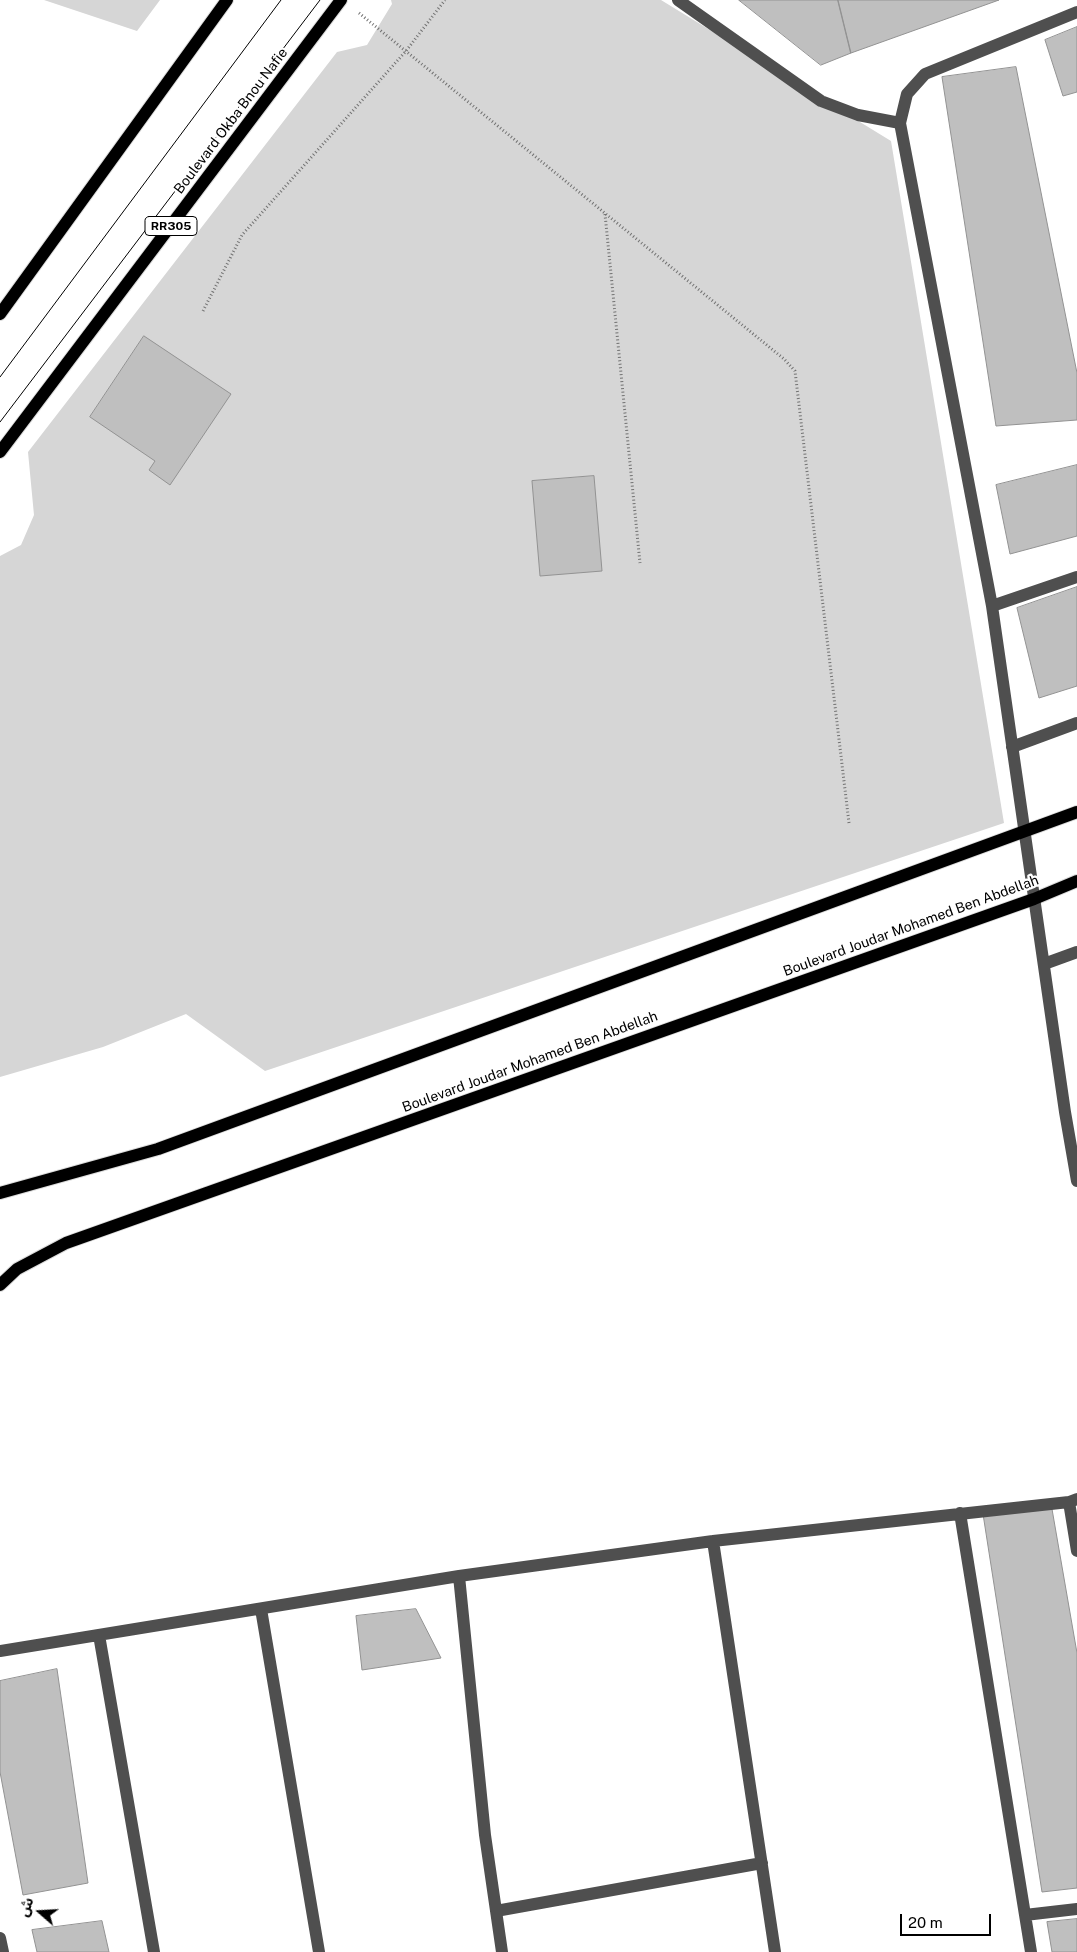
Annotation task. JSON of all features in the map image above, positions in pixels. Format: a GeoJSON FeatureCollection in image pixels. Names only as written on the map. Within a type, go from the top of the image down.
{"type":"FeatureCollection","features":[{"type":"Feature","properties":{"kind":"main road"},"geometry":{"type":"LineString","coordinates":[[0,314],[227,0]]}},
{"type":"Feature","properties":{"kind":"main road","name":"Boulevard Okba Bnou Nafie"},"geometry":{"type":"LineString","coordinates":[[0,452],[341,0]]}},
{"type":"Feature","properties":{"kind":"main road"},"geometry":{"type":"LineString","coordinates":[[0,1193],[158,1149],[1077,812]]}},
{"type":"Feature","properties":{"kind":"main road","name":"Boulevard Joudar Mohamed Ben Abdellah"},"geometry":{"type":"LineString","coordinates":[[0,1285],[17,1269],[66,1243],[1034,899],[1077,881]]}},
{"type":"Feature","properties":{"kind":"street"},"geometry":{"type":"LineString","coordinates":[[678,0],[822,101],[858,115],[900,123]]}},
{"type":"Feature","properties":{"kind":"street"},"geometry":{"type":"LineString","coordinates":[[1077,12],[925,74],[907,94],[900,123],[992,606],[1044,964],[1071,1110],[1077,1181]]}},
{"type":"Feature","properties":{"kind":"street"},"geometry":{"type":"LineString","coordinates":[[992,606],[1077,577]]}},
{"type":"Feature","properties":{"kind":"street"},"geometry":{"type":"LineString","coordinates":[[1012,747],[1077,723]]}},
{"type":"Feature","properties":{"kind":"street"},"geometry":{"type":"LineString","coordinates":[[1044,964],[1077,952]]}},
{"type":"Feature","properties":{"kind":"street"},"geometry":{"type":"LineString","coordinates":[[0,1651],[459,1576],[713,1541],[1073,1500],[1077,1551]]}},
{"type":"Feature","properties":{"kind":"street"},"geometry":{"type":"LineString","coordinates":[[960,1513],[1031,1952]]}},
{"type":"Feature","properties":{"kind":"street"},"geometry":{"type":"LineString","coordinates":[[713,1541],[775,1952]]}},
{"type":"Feature","properties":{"kind":"street"},"geometry":{"type":"LineString","coordinates":[[459,1576],[485,1835],[502,1952]]}},
{"type":"Feature","properties":{"kind":"street"},"geometry":{"type":"LineString","coordinates":[[261,1609],[319,1952]]}},
{"type":"Feature","properties":{"kind":"street"},"geometry":{"type":"LineString","coordinates":[[99,1635],[154,1952]]}},
{"type":"Feature","properties":{"kind":"street"},"geometry":{"type":"LineString","coordinates":[[496,1911],[762,1863]]}},
{"type":"Feature","properties":{"kind":"street"},"geometry":{"type":"LineString","coordinates":[[1025,1915],[1077,1909]]}},
{"type":"Feature","properties":{"kind":"street"},"geometry":{"type":"LineString","coordinates":[[0,1938],[3,1952]]}},
{"type":"Feature","properties":{"kind":"path"},"geometry":{"type":"LineString","coordinates":[[203,311],[242,235],[406,51],[445,0]]}},
{"type":"Feature","properties":{"kind":"path"},"geometry":{"type":"LineString","coordinates":[[357,11],[784,359],[795,371],[848,823]]}},
{"type":"Feature","properties":{"kind":"path"},"geometry":{"type":"LineString","coordinates":[[605,214],[640,563]]}},
{"type":"Feature","properties":{"kind":"shaded area"},"geometry":{"type":"Polygon","coordinates":[[[44,0],[160,0],[137,31],[44,0]]]}},
{"type":"Feature","properties":{"kind":"shaded area"},"geometry":{"type":"Polygon","coordinates":[[[391,0],[661,0],[891,141],[1004,823],[265,1071],[186,1014],[103,1047],[0,1077],[0,556],[21,545],[34,515],[28,452],[337,52],[367,45],[392,4],[391,0]]]}},
{"type":"Feature","properties":{"kind":"building"},"geometry":{"type":"Polygon","coordinates":[[[739,0],[838,0],[851,53],[821,65],[739,0]]]}},
{"type":"Feature","properties":{"kind":"building"},"geometry":{"type":"Polygon","coordinates":[[[838,0],[999,0],[851,53],[838,0]]]}},
{"type":"Feature","properties":{"kind":"building"},"geometry":{"type":"Polygon","coordinates":[[[1077,27],[1077,92],[1063,96],[1045,40],[1077,27]]]}},
{"type":"Feature","properties":{"kind":"building"},"geometry":{"type":"Polygon","coordinates":[[[1016,67],[1077,373],[1077,420],[996,426],[942,77],[1016,67]]]}},
{"type":"Feature","properties":{"kind":"building"},"geometry":{"type":"Polygon","coordinates":[[[144,336],[231,394],[170,485],[149,470],[155,461],[90,417],[144,336]]]}},
{"type":"Feature","properties":{"kind":"building"},"geometry":{"type":"Polygon","coordinates":[[[1077,465],[1077,536],[1010,554],[996,485],[1077,465]]]}},
{"type":"Feature","properties":{"kind":"building"},"geometry":{"type":"Polygon","coordinates":[[[594,476],[602,571],[540,576],[532,481],[594,476]]]}},
{"type":"Feature","properties":{"kind":"building"},"geometry":{"type":"Polygon","coordinates":[[[1077,587],[1077,686],[1039,698],[1017,608],[1077,587]]]}},
{"type":"Feature","properties":{"kind":"building"},"geometry":{"type":"Polygon","coordinates":[[[1052,1509],[1077,1653],[1077,1888],[1042,1892],[983,1514],[1052,1509]]]}},
{"type":"Feature","properties":{"kind":"building"},"geometry":{"type":"Polygon","coordinates":[[[416,1609],[441,1658],[362,1670],[356,1616],[416,1609]]]}},
{"type":"Feature","properties":{"kind":"building"},"geometry":{"type":"Polygon","coordinates":[[[57,1669],[88,1883],[23,1895],[0,1772],[0,1681],[57,1669]]]}},
{"type":"Feature","properties":{"kind":"building"},"geometry":{"type":"Polygon","coordinates":[[[1077,1919],[1077,1952],[1052,1952],[1047,1922],[1077,1919]]]}},
{"type":"Feature","properties":{"kind":"building"},"geometry":{"type":"Polygon","coordinates":[[[102,1921],[109,1952],[37,1952],[32,1930],[102,1921]]]}},
{"type":"Feature","properties":{"kind":"tram line"},"geometry":{"type":"LineString","coordinates":[[0,377],[281,0]]}},
{"type":"Feature","properties":{"kind":"tram line"},"geometry":{"type":"LineString","coordinates":[[0,422],[320,0]]}}]}
